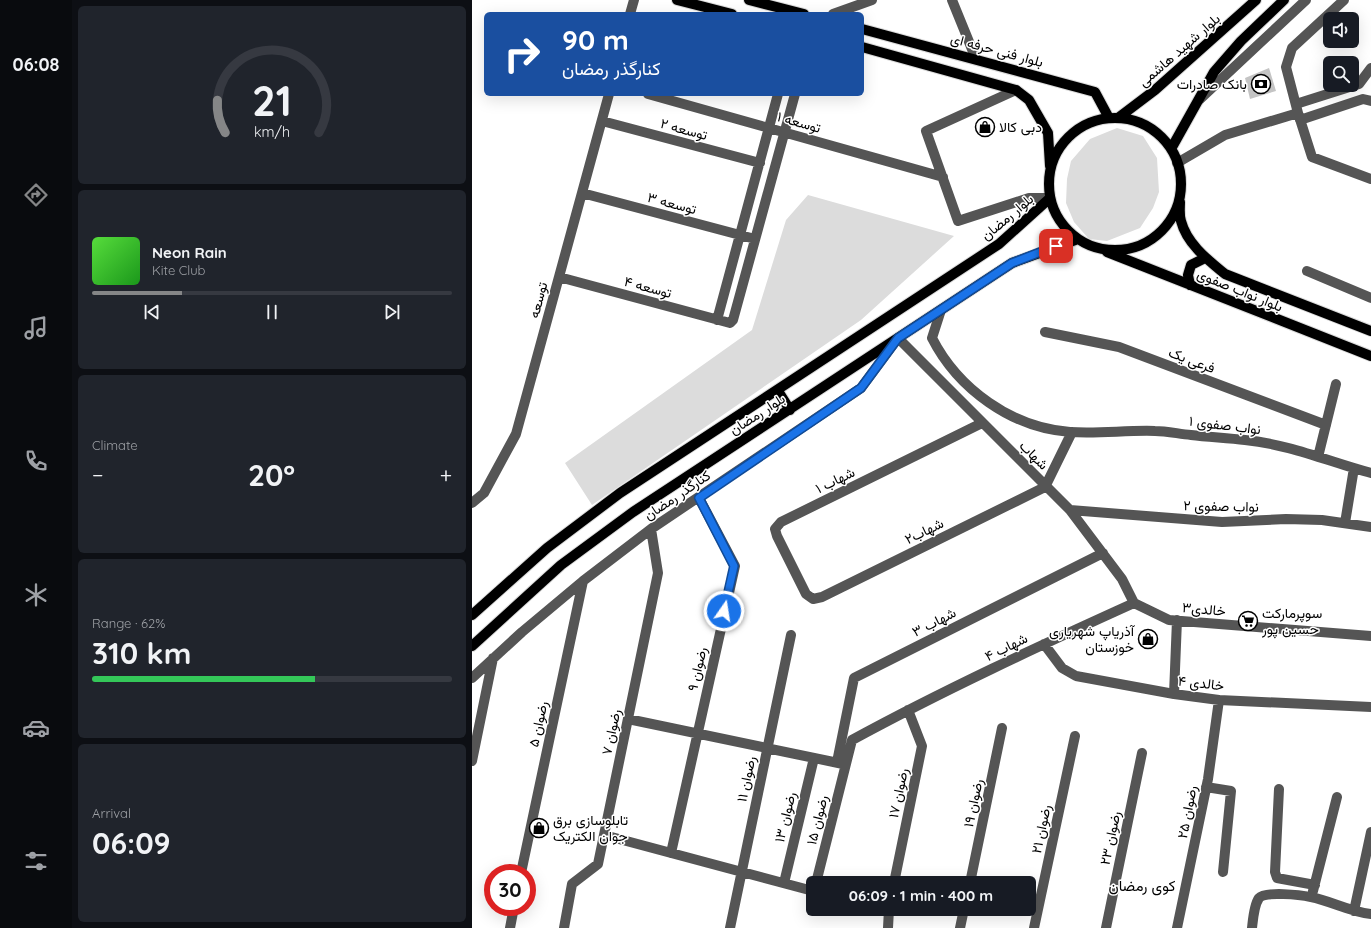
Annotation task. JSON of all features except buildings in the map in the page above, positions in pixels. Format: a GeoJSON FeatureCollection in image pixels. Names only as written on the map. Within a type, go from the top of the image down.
{"type":"FeatureCollection","features":[{"type":"Feature","properties":{"kind":"main road"},"geometry":{"type":"LineString","coordinates":[[677,0],[724,12]]}},
{"type":"Feature","properties":{"kind":"main road","name":"بلوار شهید هاشمی"},"geometry":{"type":"LineString","coordinates":[[1114,118],[1155,90],[1256,0]]}},
{"type":"Feature","properties":{"kind":"main road"},"geometry":{"type":"LineString","coordinates":[[1172,149],[1194,105],[1214,72],[1241,41],[1284,0]]}},
{"type":"Feature","properties":{"kind":"main road"},"geometry":{"type":"LineString","coordinates":[[753,1],[796,12]]}},
{"type":"Feature","properties":{"kind":"main road","name":"بلوار فنی حرفه ای"},"geometry":{"type":"LineString","coordinates":[[864,30],[1095,92],[1114,118]]}},
{"type":"Feature","properties":{"kind":"main road"},"geometry":{"type":"LineString","coordinates":[[864,48],[1016,90],[1029,100],[1048,133],[1050,198],[1060,221],[1078,239],[1100,249],[1126,249],[1150,240],[1169,223],[1180,200],[1181,185],[1177,163],[1172,149],[1158,133],[1139,123],[1114,118],[1089,124],[1071,135],[1058,151],[1050,171]]}},
{"type":"Feature","properties":{"kind":"main road","name":"بلوار رمضان"},"geometry":{"type":"LineString","coordinates":[[472,615],[547,548],[620,493],[778,391],[999,244],[1050,198]]}},
{"type":"Feature","properties":{"kind":"main road","name":"بلوار نواب صفوی"},"geometry":{"type":"LineString","coordinates":[[1180,200],[1180,220],[1188,238],[1205,258],[1225,274],[1371,331]]}},
{"type":"Feature","properties":{"kind":"main road","name":"بلوار رمضان"},"geometry":{"type":"LineString","coordinates":[[472,646],[561,565],[633,512],[1012,263],[1078,239]]}},
{"type":"Feature","properties":{"kind":"main road","name":"بلوار نواب صفوی"},"geometry":{"type":"LineString","coordinates":[[1100,249],[1371,356]]}},
{"type":"Feature","properties":{"kind":"main road"},"geometry":{"type":"LineString","coordinates":[[1190,285],[1188,275],[1191,265],[1205,258]]}},
{"type":"Feature","properties":{"kind":"main road"},"geometry":{"type":"LineString","coordinates":[[778,391],[790,410]]}},
{"type":"Feature","properties":{"kind":"street"},"geometry":{"type":"LineString","coordinates":[[631,12],[634,0]]}},
{"type":"Feature","properties":{"kind":"street"},"geometry":{"type":"LineString","coordinates":[[839,12],[872,0]]}},
{"type":"Feature","properties":{"kind":"street"},"geometry":{"type":"LineString","coordinates":[[952,0],[976,59]]}},
{"type":"Feature","properties":{"kind":"street"},"geometry":{"type":"LineString","coordinates":[[1194,105],[1306,0]]}},
{"type":"Feature","properties":{"kind":"street"},"geometry":{"type":"LineString","coordinates":[[1344,0],[1292,48],[1286,67],[1312,157],[1371,179]]}},
{"type":"Feature","properties":{"kind":"street"},"geometry":{"type":"LineString","coordinates":[[1359,83],[1371,68]]}},
{"type":"Feature","properties":{"kind":"street"},"geometry":{"type":"LineString","coordinates":[[1298,112],[1367,100],[1359,86]]}},
{"type":"Feature","properties":{"kind":"street"},"geometry":{"type":"LineString","coordinates":[[1016,90],[926,131],[958,221],[1029,198],[1050,198]]}},
{"type":"Feature","properties":{"kind":"street"},"geometry":{"type":"LineString","coordinates":[[1177,163],[1225,135],[1298,112],[1341,92]]}},
{"type":"Feature","properties":{"kind":"street","name":"توسعه"},"geometry":{"type":"LineString","coordinates":[[472,503],[484,493],[516,434],[608,96]]}},
{"type":"Feature","properties":{"kind":"street","name":"توسعه ۱"},"geometry":{"type":"LineString","coordinates":[[655,96],[943,177]]}},
{"type":"Feature","properties":{"kind":"street"},"geometry":{"type":"LineString","coordinates":[[717,320],[777,96]]}},
{"type":"Feature","properties":{"kind":"street"},"geometry":{"type":"LineString","coordinates":[[755,239],[794,96]]}},
{"type":"Feature","properties":{"kind":"street","name":"توسعه ۲"},"geometry":{"type":"LineString","coordinates":[[602,121],[760,163]]}},
{"type":"Feature","properties":{"kind":"street","name":"توسعه ۳"},"geometry":{"type":"LineString","coordinates":[[582,193],[755,239]]}},
{"type":"Feature","properties":{"kind":"street","name":"توسعه ۴"},"geometry":{"type":"LineString","coordinates":[[559,277],[730,323],[733,320],[755,239]]}},
{"type":"Feature","properties":{"kind":"street"},"geometry":{"type":"LineString","coordinates":[[1307,272],[1371,298]]}},
{"type":"Feature","properties":{"kind":"street","name":"نواب صفوی ۱"},"geometry":{"type":"LineString","coordinates":[[941,310],[932,338],[941,355],[985,400],[1003,413],[1047,430],[1072,432],[1156,431],[1248,440],[1318,457],[1371,473]]}},
{"type":"Feature","properties":{"kind":"street","name":"فرعی یک"},"geometry":{"type":"LineString","coordinates":[[1045,332],[1119,346],[1326,425]]}},
{"type":"Feature","properties":{"kind":"street","name":"شهاب"},"geometry":{"type":"LineString","coordinates":[[898,338],[982,424],[1070,510],[1122,580],[1134,603]]}},
{"type":"Feature","properties":{"kind":"street","name":"کنارگذر رمضان"},"geometry":{"type":"LineString","coordinates":[[472,678],[582,581],[651,529],[861,388],[898,338]]}},
{"type":"Feature","properties":{"kind":"street"},"geometry":{"type":"LineString","coordinates":[[1318,457],[1336,384]]}},
{"type":"Feature","properties":{"kind":"street","name":"شهاب ۱"},"geometry":{"type":"LineString","coordinates":[[813,599],[806,594],[777,536],[775,529],[781,522],[982,424]]}},
{"type":"Feature","properties":{"kind":"street"},"geometry":{"type":"LineString","coordinates":[[1046,487],[1072,432]]}},
{"type":"Feature","properties":{"kind":"street"},"geometry":{"type":"LineString","coordinates":[[1345,523],[1354,468]]}},
{"type":"Feature","properties":{"kind":"street","name":"شهاب۲"},"geometry":{"type":"LineString","coordinates":[[813,599],[822,598],[1046,487]]}},
{"type":"Feature","properties":{"kind":"street","name":"رضوان ۹"},"geometry":{"type":"LineString","coordinates":[[671,853],[734,566],[699,498]]}},
{"type":"Feature","properties":{"kind":"street","name":"نواب صفوی ۲"},"geometry":{"type":"LineString","coordinates":[[1070,510],[1222,522],[1286,519],[1345,523],[1371,527]]}},
{"type":"Feature","properties":{"kind":"street","name":"رضوان ۷"},"geometry":{"type":"LineString","coordinates":[[564,928],[572,884],[598,864],[658,574],[651,529]]}},
{"type":"Feature","properties":{"kind":"street","name":"شهاب ۳"},"geometry":{"type":"LineString","coordinates":[[841,763],[854,678],[1103,553]]}},
{"type":"Feature","properties":{"kind":"street","name":"رضوان ۵"},"geometry":{"type":"LineString","coordinates":[[523,864],[582,581]]}},
{"type":"Feature","properties":{"kind":"street","name":"خالدی۳"},"geometry":{"type":"LineString","coordinates":[[1134,603],[1169,620],[1371,636]]}},
{"type":"Feature","properties":{"kind":"street","name":"شهاب ۴"},"geometry":{"type":"LineString","coordinates":[[841,763],[852,740],[892,718],[1044,644],[1134,603]]}},
{"type":"Feature","properties":{"kind":"street"},"geometry":{"type":"LineString","coordinates":[[1174,694],[1177,620]]}},
{"type":"Feature","properties":{"kind":"street","name":"رضوان ۱۱"},"geometry":{"type":"LineString","coordinates":[[730,928],[791,635]]}},
{"type":"Feature","properties":{"kind":"street","name":"خالدی ۴"},"geometry":{"type":"LineString","coordinates":[[1044,644],[1062,668],[1076,676],[1174,694],[1219,700],[1371,707]]}},
{"type":"Feature","properties":{"kind":"street"},"geometry":{"type":"LineString","coordinates":[[472,760],[493,658]]}},
{"type":"Feature","properties":{"kind":"street","name":"رضوان ۲۵"},"geometry":{"type":"LineString","coordinates":[[1177,928],[1206,786],[1219,700]]}},
{"type":"Feature","properties":{"kind":"street","name":"رضوان ۱۷"},"geometry":{"type":"LineString","coordinates":[[895,876],[922,746],[908,710]]}},
{"type":"Feature","properties":{"kind":"street"},"geometry":{"type":"LineString","coordinates":[[628,719],[841,763]]}},
{"type":"Feature","properties":{"kind":"street","name":"رضوان ۱۹"},"geometry":{"type":"LineString","coordinates":[[971,876],[1002,728]]}},
{"type":"Feature","properties":{"kind":"street","name":"رضوان ۲۱"},"geometry":{"type":"LineString","coordinates":[[1034,928],[1075,736]]}},
{"type":"Feature","properties":{"kind":"street","name":"رضوان ۲۳"},"geometry":{"type":"LineString","coordinates":[[1106,928],[1142,753]]}},
{"type":"Feature","properties":{"kind":"street","name":"رضوان ۱۳"},"geometry":{"type":"LineString","coordinates":[[784,883],[814,758]]}},
{"type":"Feature","properties":{"kind":"street","name":"رضوان ۱۵"},"geometry":{"type":"LineString","coordinates":[[817,876],[841,763]]}},
{"type":"Feature","properties":{"kind":"street"},"geometry":{"type":"LineString","coordinates":[[1206,786],[1232,791],[1223,872]]}},
{"type":"Feature","properties":{"kind":"street"},"geometry":{"type":"LineString","coordinates":[[1279,789],[1275,872],[1277,878],[1315,885]]}},
{"type":"Feature","properties":{"kind":"street"},"geometry":{"type":"LineString","coordinates":[[1312,897],[1337,798]]}},
{"type":"Feature","properties":{"kind":"street"},"geometry":{"type":"LineString","coordinates":[[1354,911],[1371,832]]}},
{"type":"Feature","properties":{"kind":"street"},"geometry":{"type":"LineString","coordinates":[[604,835],[806,889]]}},
{"type":"Feature","properties":{"kind":"street"},"geometry":{"type":"LineString","coordinates":[[1252,928],[1260,898],[1266,893],[1312,897],[1354,911],[1371,914]]}},
{"type":"Feature","properties":{"kind":"street"},"geometry":{"type":"LineString","coordinates":[[510,928],[512,916]]}},
{"type":"Feature","properties":{"kind":"street"},"geometry":{"type":"LineString","coordinates":[[887,916],[888,928]]}},
{"type":"Feature","properties":{"kind":"street"},"geometry":{"type":"LineString","coordinates":[[960,928],[963,916]]}},
{"type":"Feature","properties":{"kind":"shaded area"},"geometry":{"type":"Polygon","coordinates":[[[1117,128],[1143,136],[1157,158],[1159,192],[1153,208],[1140,228],[1107,241],[1089,239],[1074,222],[1066,203],[1067,179],[1071,161],[1090,139],[1117,128]]]}},
{"type":"Feature","properties":{"kind":"shaded area"},"geometry":{"type":"Polygon","coordinates":[[[808,195],[954,236],[861,320],[592,505],[565,463],[752,330],[786,220],[808,195]]]}},
{"type":"Feature","properties":{"kind":"place","name":"بانک صادرات"},"geometry":{"type":"Point","coordinates":[1261,84]}},
{"type":"Feature","properties":{"kind":"place","name":"دبی کالا"},"geometry":{"type":"Point","coordinates":[985,127]}},
{"type":"Feature","properties":{"kind":"place","name":"سوپرمارکت حسین پور"},"geometry":{"type":"Point","coordinates":[1248,621]}},
{"type":"Feature","properties":{"kind":"place","name":"آذریاپ شهریاری خوزستان"},"geometry":{"type":"Point","coordinates":[1148,639]}},
{"type":"Feature","properties":{"kind":"place","name":"تابلوسازی برق جوان الکتریک"},"geometry":{"type":"Point","coordinates":[539,828]}},
{"type":"Feature","properties":{"kind":"district","name":"کوی رمضان"},"geometry":{"type":"Point","coordinates":[1142,886]}},
{"type":"Feature","properties":{"kind":"route"},"geometry":{"type":"LineString","coordinates":[[724,611],[734,566],[699,498],[861,388],[898,338],[1012,263],[1056,246]]}}]}
